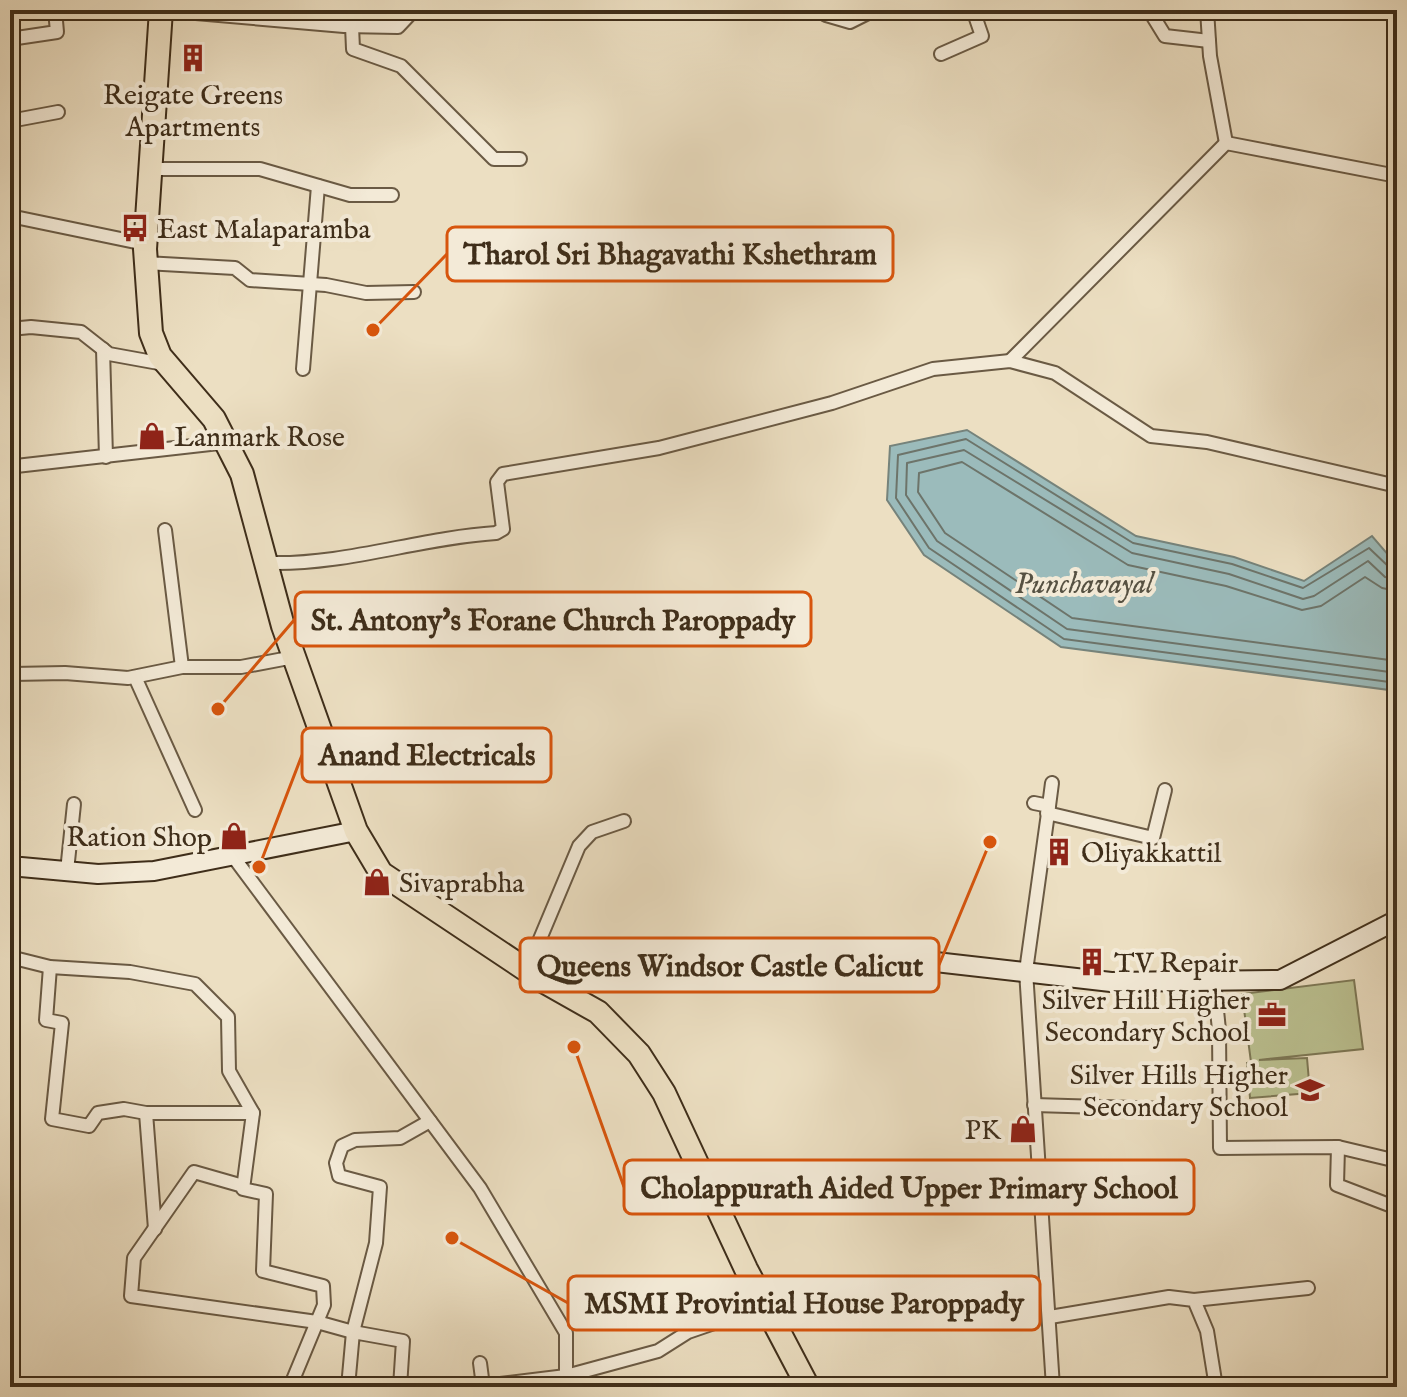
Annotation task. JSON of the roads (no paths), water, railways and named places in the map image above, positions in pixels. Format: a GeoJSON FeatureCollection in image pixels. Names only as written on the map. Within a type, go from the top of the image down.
{"type":"FeatureCollection","features":[{"type":"Feature","properties":{"kind":"highway"},"geometry":{"type":"LineString","coordinates":[[161,10],[145,254],[151,333],[167,365],[214,419],[228,442],[269,563],[294,657],[356,831],[381,873],[535,976],[598,1012],[639,1054],[664,1093],[808,1387]]}},
{"type":"Feature","properties":{"kind":"main road"},"geometry":{"type":"LineString","coordinates":[[10,866],[67,871],[154,871],[356,831]]}},
{"type":"Feature","properties":{"kind":"main road"},"geometry":{"type":"LineString","coordinates":[[535,976],[918,960],[1111,982],[1280,980],[1397,920]]}},
{"type":"Feature","properties":{"kind":"street"},"geometry":{"type":"LineString","coordinates":[[10,39],[57,32],[55,10]]}},
{"type":"Feature","properties":{"kind":"street"},"geometry":{"type":"LineString","coordinates":[[161,10],[398,27],[414,10]]}},
{"type":"Feature","properties":{"kind":"street"},"geometry":{"type":"LineString","coordinates":[[325,10],[325,24]]}},
{"type":"Feature","properties":{"kind":"street"},"geometry":{"type":"LineString","coordinates":[[826,10],[826,15],[850,22],[874,10]]}},
{"type":"Feature","properties":{"kind":"street"},"geometry":{"type":"LineString","coordinates":[[941,54],[982,36],[973,10]]}},
{"type":"Feature","properties":{"kind":"street"},"geometry":{"type":"LineString","coordinates":[[1149,10],[1165,36],[1209,41]]}},
{"type":"Feature","properties":{"kind":"street"},"geometry":{"type":"LineString","coordinates":[[1207,10],[1209,41],[1226,143]]}},
{"type":"Feature","properties":{"kind":"street"},"geometry":{"type":"LineString","coordinates":[[352,26],[353,49],[401,66],[494,159],[520,159]]}},
{"type":"Feature","properties":{"kind":"street"},"geometry":{"type":"LineString","coordinates":[[10,121],[58,112]]}},
{"type":"Feature","properties":{"kind":"street"},"geometry":{"type":"LineString","coordinates":[[1226,143],[1397,176]]}},
{"type":"Feature","properties":{"kind":"street"},"geometry":{"type":"LineString","coordinates":[[1010,361],[1226,143]]}},
{"type":"Feature","properties":{"kind":"street"},"geometry":{"type":"LineString","coordinates":[[150,169],[260,169],[350,195],[392,195]]}},
{"type":"Feature","properties":{"kind":"street"},"geometry":{"type":"LineString","coordinates":[[303,369],[318,186]]}},
{"type":"Feature","properties":{"kind":"street"},"geometry":{"type":"LineString","coordinates":[[10,216],[145,254],[235,268],[250,280],[310,283],[366,293],[414,292]]}},
{"type":"Feature","properties":{"kind":"street"},"geometry":{"type":"LineString","coordinates":[[10,329],[31,327],[81,332],[109,354],[167,365]]}},
{"type":"Feature","properties":{"kind":"street"},"geometry":{"type":"LineString","coordinates":[[103,349],[106,457]]}},
{"type":"Feature","properties":{"kind":"street"},"geometry":{"type":"LineString","coordinates":[[269,563],[309,564],[446,536],[496,533],[503,529],[497,482],[503,474],[659,448],[832,403],[933,369],[1010,361],[1055,373],[1151,436],[1207,442],[1397,486]]}},
{"type":"Feature","properties":{"kind":"street"},"geometry":{"type":"LineString","coordinates":[[16,466],[228,442]]}},
{"type":"Feature","properties":{"kind":"street"},"geometry":{"type":"LineString","coordinates":[[165,530],[182,667]]}},
{"type":"Feature","properties":{"kind":"street"},"geometry":{"type":"LineString","coordinates":[[11,672],[135,677],[182,667],[241,667],[294,657]]}},
{"type":"Feature","properties":{"kind":"street"},"geometry":{"type":"LineString","coordinates":[[135,677],[195,810]]}},
{"type":"Feature","properties":{"kind":"street"},"geometry":{"type":"LineString","coordinates":[[1052,783],[1026,971],[1053,1387]]}},
{"type":"Feature","properties":{"kind":"street"},"geometry":{"type":"LineString","coordinates":[[1034,803],[1153,838],[1165,790]]}},
{"type":"Feature","properties":{"kind":"street"},"geometry":{"type":"LineString","coordinates":[[67,871],[74,804]]}},
{"type":"Feature","properties":{"kind":"street"},"geometry":{"type":"LineString","coordinates":[[535,976],[579,846],[592,832],[624,821]]}},
{"type":"Feature","properties":{"kind":"street"},"geometry":{"type":"LineString","coordinates":[[232,855],[480,1188],[566,1333],[566,1376]]}},
{"type":"Feature","properties":{"kind":"street"},"geometry":{"type":"LineString","coordinates":[[10,957],[50,967],[130,972],[195,984],[228,1017],[229,1071],[253,1113],[243,1186]]}},
{"type":"Feature","properties":{"kind":"street"},"geometry":{"type":"LineString","coordinates":[[50,967],[46,1020],[62,1023],[52,1119],[89,1126],[98,1113],[124,1109],[146,1113],[253,1113]]}},
{"type":"Feature","properties":{"kind":"street"},"geometry":{"type":"LineString","coordinates":[[1214,981],[1219,1030],[1220,1148],[1338,1147],[1397,1161]]}},
{"type":"Feature","properties":{"kind":"street"},"geometry":{"type":"LineString","coordinates":[[1034,1105],[1169,1109]]}},
{"type":"Feature","properties":{"kind":"street"},"geometry":{"type":"LineString","coordinates":[[146,1113],[155,1229]]}},
{"type":"Feature","properties":{"kind":"street"},"geometry":{"type":"LineString","coordinates":[[348,1387],[353,1332],[376,1243],[380,1187],[339,1176],[336,1163],[342,1146],[355,1140],[400,1138],[430,1121]]}},
{"type":"Feature","properties":{"kind":"street"},"geometry":{"type":"LineString","coordinates":[[1338,1147],[1337,1185],[1397,1208]]}},
{"type":"Feature","properties":{"kind":"street"},"geometry":{"type":"LineString","coordinates":[[290,1387],[317,1322],[324,1305],[323,1286],[263,1271],[266,1194],[194,1172],[134,1258],[131,1296],[317,1322],[403,1341],[400,1387]]}},
{"type":"Feature","properties":{"kind":"street"},"geometry":{"type":"LineString","coordinates":[[1050,1317],[1169,1297],[1194,1300],[1308,1288]]}},
{"type":"Feature","properties":{"kind":"street"},"geometry":{"type":"LineString","coordinates":[[1194,1300],[1207,1331],[1216,1387]]}},
{"type":"Feature","properties":{"kind":"street"},"geometry":{"type":"LineString","coordinates":[[480,1363],[483,1386],[566,1376],[658,1351],[688,1332],[720,1321],[769,1312]]}},
{"type":"Feature","properties":{"kind":"water","name":"Punchavayal"},"geometry":{"type":"Polygon","coordinates":[[[967,430],[1136,536],[1234,557],[1304,581],[1372,536],[1397,565],[1397,691],[1061,647],[924,555],[887,500],[890,446],[967,430]]]}},
{"type":"Feature","properties":{"kind":"place","name":"Reigate Greens Apartments"},"geometry":{"type":"Point","coordinates":[193,58]}},
{"type":"Feature","properties":{"kind":"place","name":"East Malaparamba"},"geometry":{"type":"Point","coordinates":[135,228]}},
{"type":"Feature","properties":{"kind":"place","name":"Tharol Sri Bhagavathi Kshethram"},"geometry":{"type":"Point","coordinates":[373,330]}},
{"type":"Feature","properties":{"kind":"place","name":"Lanmark Rose"},"geometry":{"type":"Point","coordinates":[152,436]}},
{"type":"Feature","properties":{"kind":"place","name":"St. Antony's Forane Church Paroppady"},"geometry":{"type":"Point","coordinates":[218,709]}},
{"type":"Feature","properties":{"kind":"place","name":"Ration Shop"},"geometry":{"type":"Point","coordinates":[234,836]}},
{"type":"Feature","properties":{"kind":"place","name":"Queens Windsor Castle Calicut"},"geometry":{"type":"Point","coordinates":[990,842]}},
{"type":"Feature","properties":{"kind":"place","name":"Oliyakkattil"},"geometry":{"type":"Point","coordinates":[1059,852]}},
{"type":"Feature","properties":{"kind":"place","name":"Anand Electricals"},"geometry":{"type":"Point","coordinates":[259,867]}},
{"type":"Feature","properties":{"kind":"place","name":"Sivaprabha"},"geometry":{"type":"Point","coordinates":[377,882]}},
{"type":"Feature","properties":{"kind":"place","name":"TV Repair"},"geometry":{"type":"Point","coordinates":[1092,962]}},
{"type":"Feature","properties":{"kind":"place","name":"Silver Hill Higher Secondary School"},"geometry":{"type":"Point","coordinates":[1272,1015]}},
{"type":"Feature","properties":{"kind":"place","name":"Cholappurath Aided Upper Primary School"},"geometry":{"type":"Point","coordinates":[574,1047]}},
{"type":"Feature","properties":{"kind":"place","name":"Silver Hills Higher Secondary School"},"geometry":{"type":"Point","coordinates":[1310,1090]}},
{"type":"Feature","properties":{"kind":"place","name":"PK"},"geometry":{"type":"Point","coordinates":[1023,1129]}},
{"type":"Feature","properties":{"kind":"place","name":"MSMI Provintial House Paroppady"},"geometry":{"type":"Point","coordinates":[452,1238]}}]}
